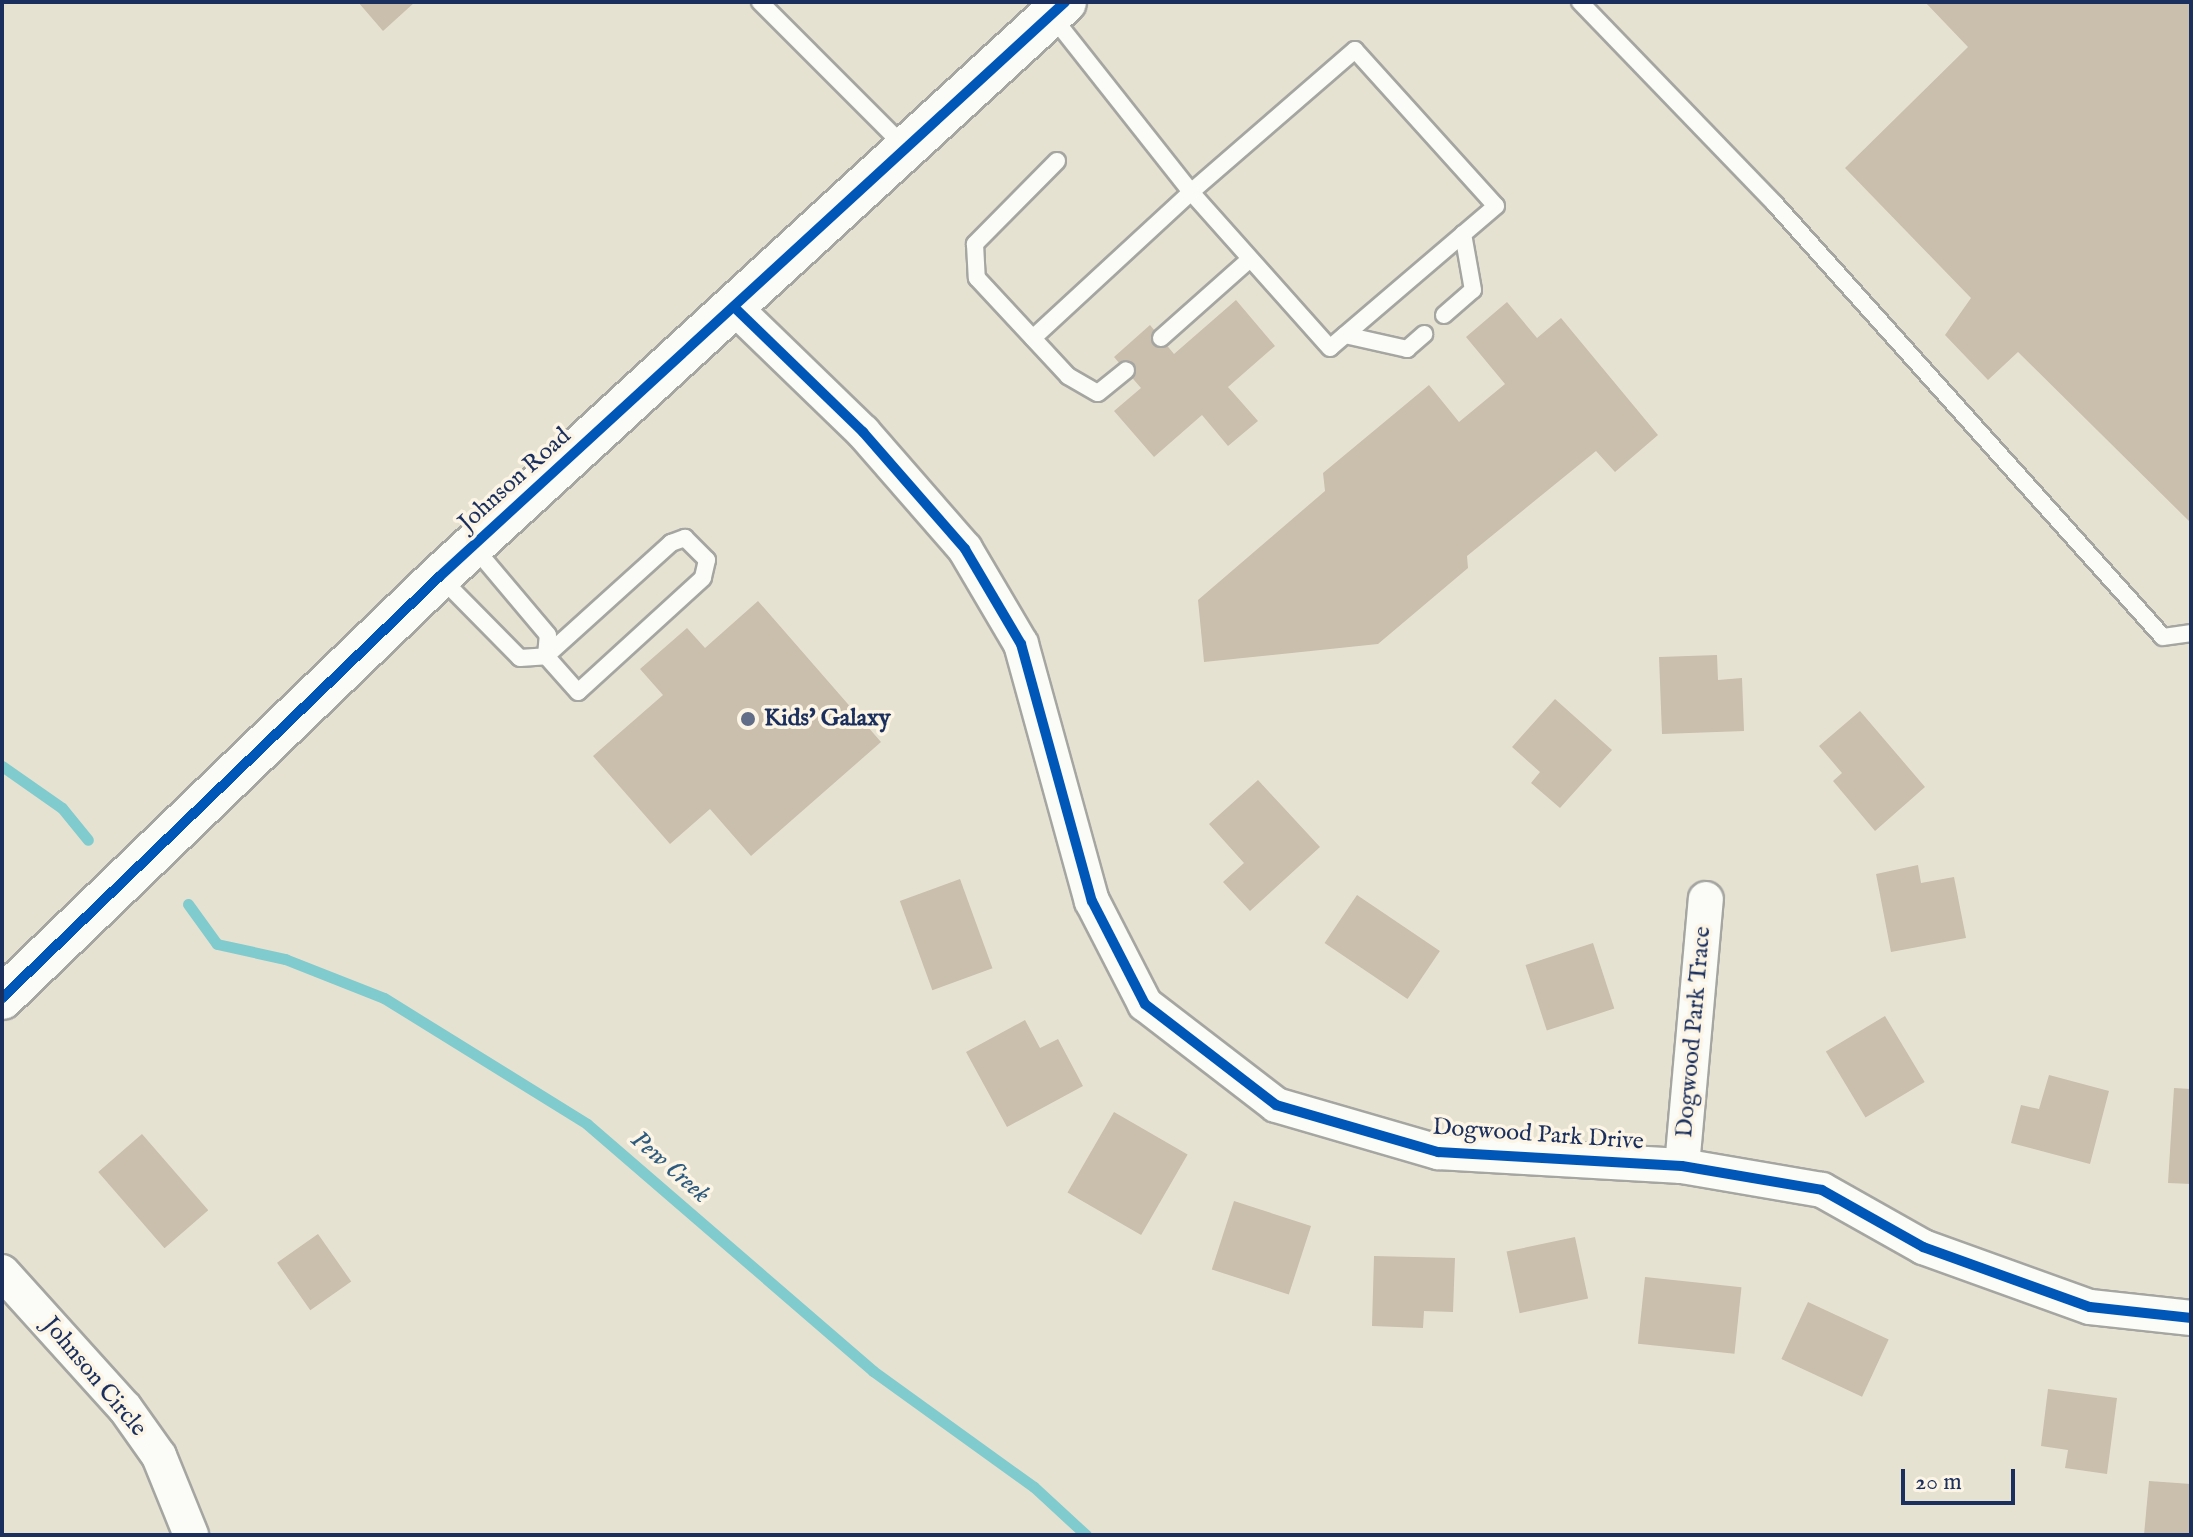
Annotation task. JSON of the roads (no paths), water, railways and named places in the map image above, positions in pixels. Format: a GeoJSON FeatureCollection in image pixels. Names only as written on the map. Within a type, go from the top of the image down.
{"type":"FeatureCollection","features":[{"type":"Feature","properties":{"kind":"street","name":"Johnson Road"},"geometry":{"type":"LineString","coordinates":[[2,998],[439,577],[1058,8]]}},
{"type":"Feature","properties":{"kind":"street","name":"Dogwood Park Drive"},"geometry":{"type":"LineString","coordinates":[[734,307],[863,432],[965,549],[1021,644],[1092,901],[1145,1004],[1276,1105],[1438,1152],[1682,1166],[1822,1190],[1923,1247],[2090,1307],[2191,1318]]}},
{"type":"Feature","properties":{"kind":"street","name":"Dogwood Park Trace"},"geometry":{"type":"LineString","coordinates":[[1682,1166],[1706,899]]}},
{"type":"Feature","properties":{"kind":"street","name":"Johnson Circle"},"geometry":{"type":"LineString","coordinates":[[2,1272],[125,1408],[159,1456],[191,1535]]}},
{"type":"Feature","properties":{"kind":"lane"},"geometry":{"type":"LineString","coordinates":[[760,2],[907,150]]}},
{"type":"Feature","properties":{"kind":"lane"},"geometry":{"type":"LineString","coordinates":[[1580,2],[1775,204],[2163,637],[2191,633]]}},
{"type":"Feature","properties":{"kind":"lane"},"geometry":{"type":"LineString","coordinates":[[1033,338],[1191,192],[1355,50],[1496,206],[1330,348],[1191,192],[1058,8]]}},
{"type":"Feature","properties":{"kind":"lane"},"geometry":{"type":"LineString","coordinates":[[1057,161],[975,244],[977,278],[1068,376],[1098,393],[1126,370]]}},
{"type":"Feature","properties":{"kind":"lane"},"geometry":{"type":"LineString","coordinates":[[1444,315],[1473,290],[1463,234]]}},
{"type":"Feature","properties":{"kind":"lane"},"geometry":{"type":"LineString","coordinates":[[1161,338],[1250,259]]}},
{"type":"Feature","properties":{"kind":"lane"},"geometry":{"type":"LineString","coordinates":[[1345,335],[1407,349],[1424,334]]}},
{"type":"Feature","properties":{"kind":"lane"},"geometry":{"type":"LineString","coordinates":[[439,577],[520,658],[546,656],[671,543],[685,538],[707,560],[703,578],[641,638],[578,692],[546,656],[548,635],[473,546]]}},
{"type":"Feature","properties":{"kind":"waterway","name":"Pew Creek"},"geometry":{"type":"LineString","coordinates":[[2,766],[62,808],[88,840]]}},
{"type":"Feature","properties":{"kind":"waterway","name":"Pew Creek"},"geometry":{"type":"LineString","coordinates":[[188,904],[217,944],[285,959],[384,998],[587,1124],[873,1371],[1034,1487],[1086,1535]]}},
{"type":"Feature","properties":{"kind":"place","name":"Kids' Galaxy"},"geometry":{"type":"Point","coordinates":[748,719]}}]}
